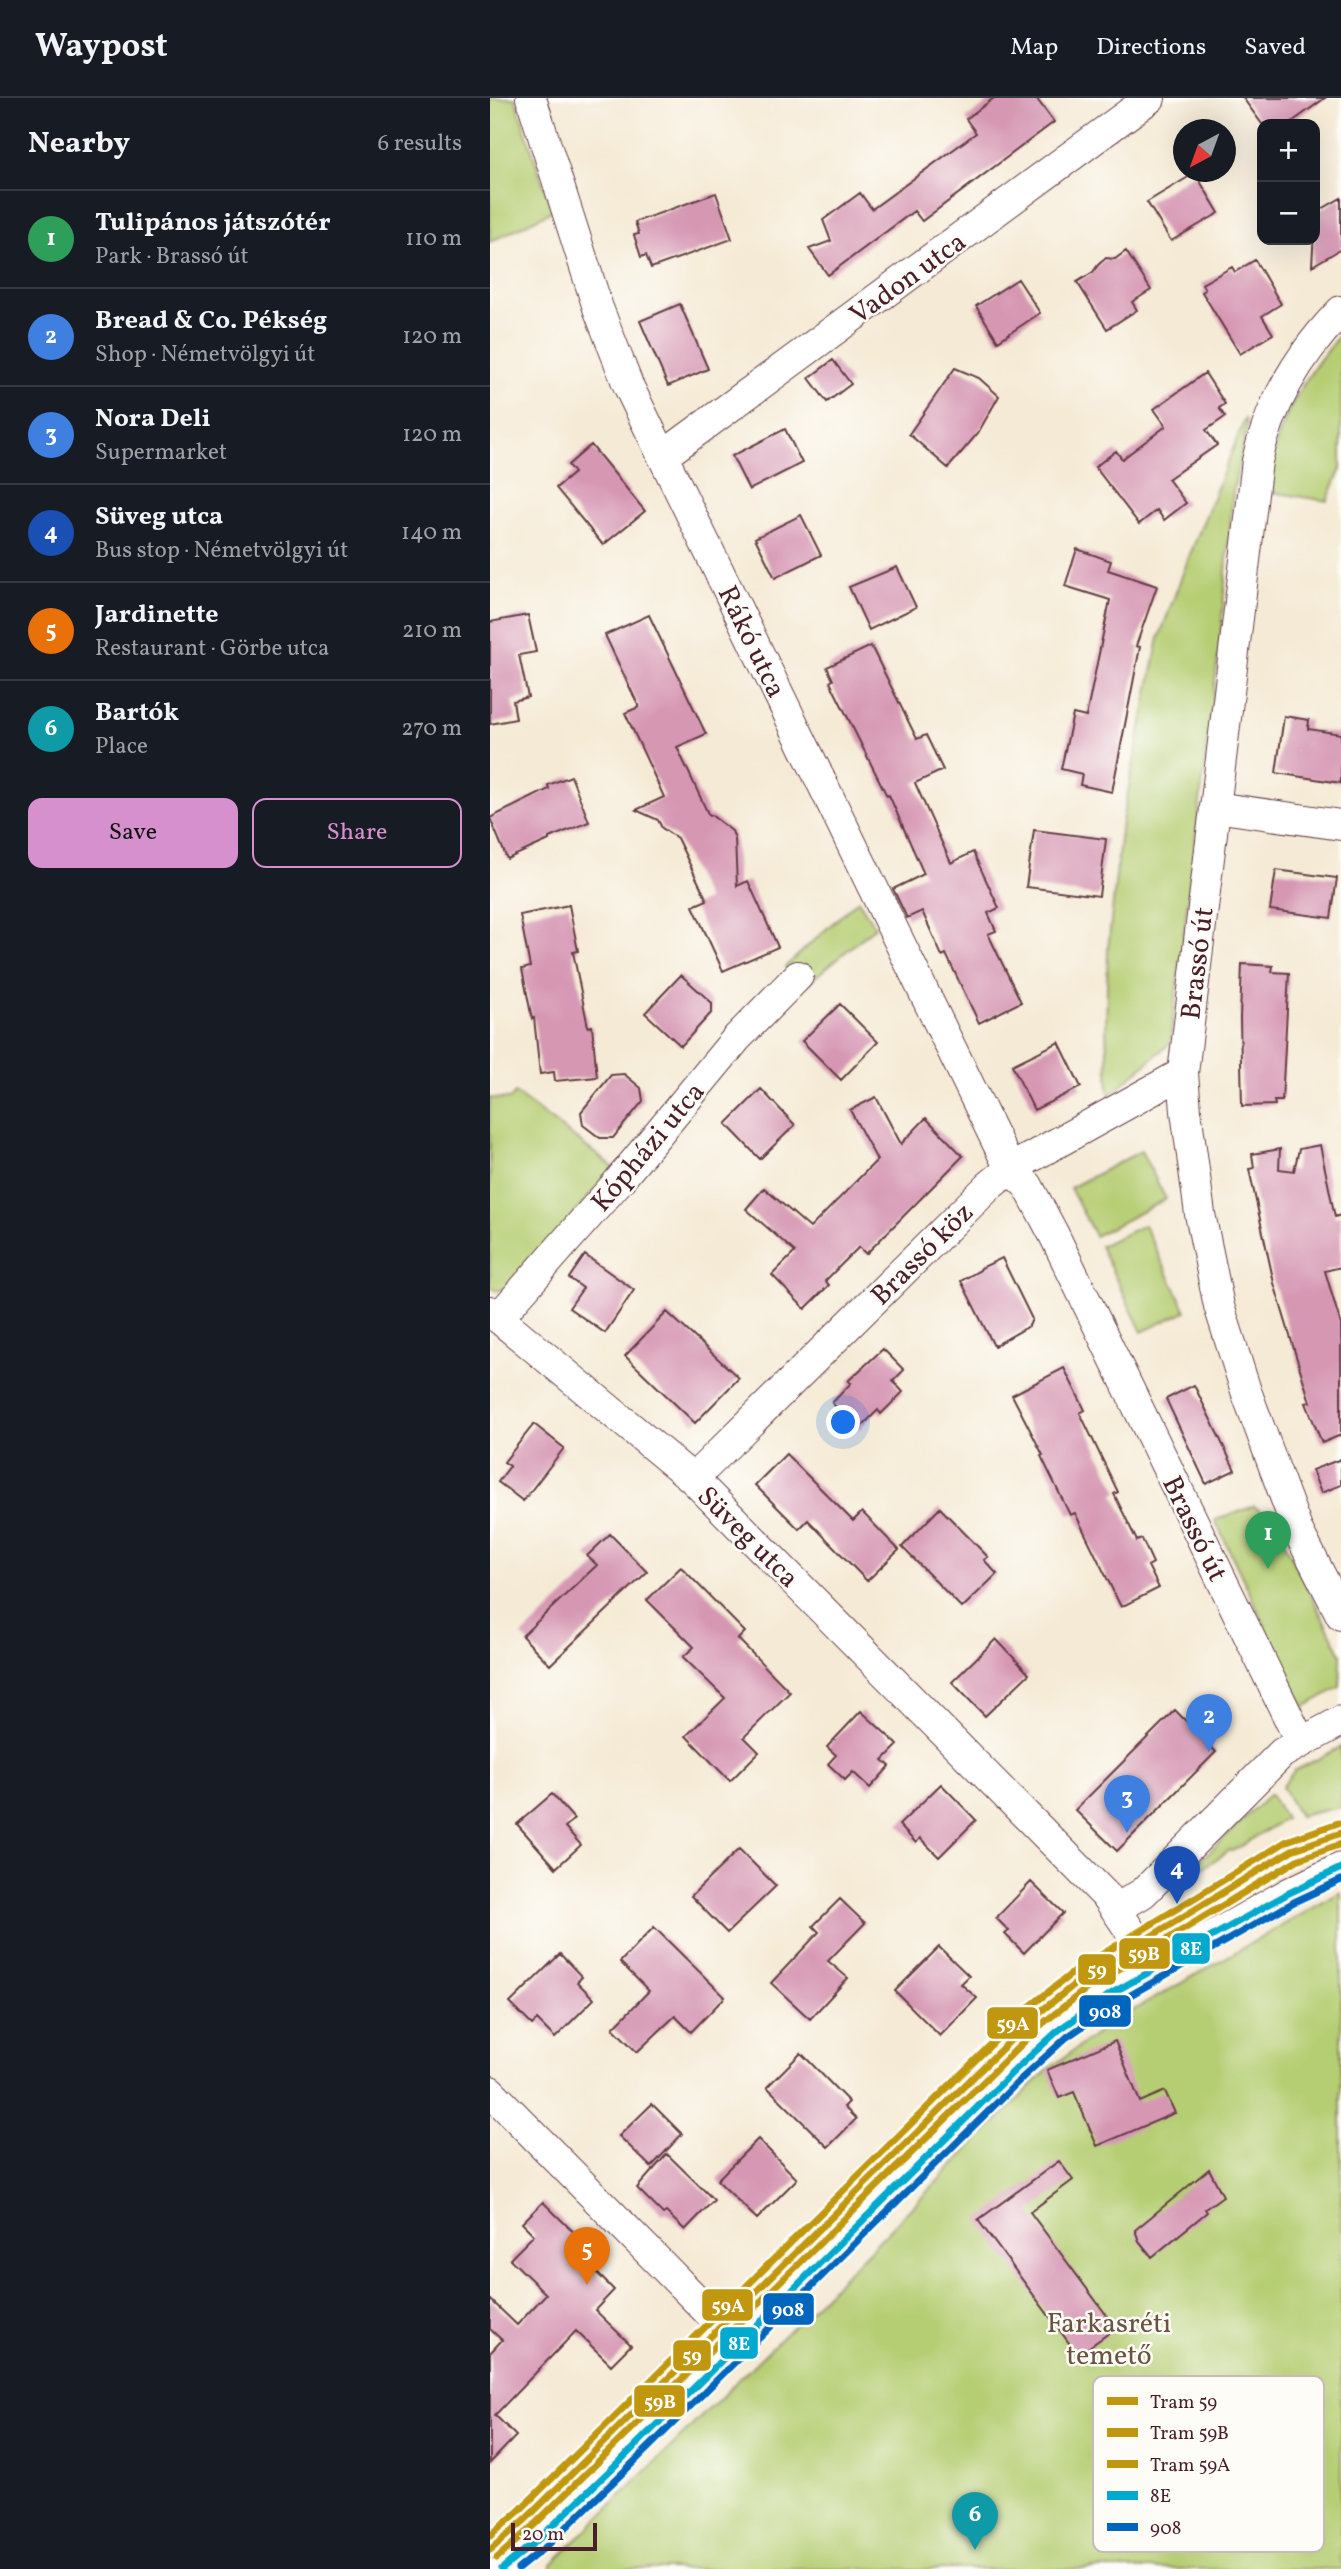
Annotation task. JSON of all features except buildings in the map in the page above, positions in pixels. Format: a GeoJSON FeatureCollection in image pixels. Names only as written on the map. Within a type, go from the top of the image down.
{"type":"FeatureCollection","features":[{"type":"Feature","properties":{"kind":"street","name":"Rákó utca"},"geometry":{"type":"LineString","coordinates":[[531,98],[598,308],[628,385],[1010,1170]]}},
{"type":"Feature","properties":{"kind":"street","name":"Vadon utca"},"geometry":{"type":"LineString","coordinates":[[663,456],[1150,98]]}},
{"type":"Feature","properties":{"kind":"street","name":"Brassó út"},"geometry":{"type":"LineString","coordinates":[[1341,311],[1301,359],[1264,429],[1257,461],[1184,1073],[1200,1214],[1219,1306],[1246,1391],[1297,1529],[1341,1615]]}},
{"type":"Feature","properties":{"kind":"street"},"geometry":{"type":"LineString","coordinates":[[1215,807],[1341,825]]}},
{"type":"Feature","properties":{"kind":"street","name":"Kópházi utca"},"geometry":{"type":"LineString","coordinates":[[494,1315],[618,1182],[737,1038],[798,976]]}},
{"type":"Feature","properties":{"kind":"street","name":"Brassó köz"},"geometry":{"type":"LineString","coordinates":[[693,1479],[979,1195],[1010,1170],[1184,1073]]}},
{"type":"Feature","properties":{"kind":"street","name":"Brassó út"},"geometry":{"type":"LineString","coordinates":[[1010,1170],[1028,1186],[1054,1235],[1300,1741]]}},
{"type":"Feature","properties":{"kind":"street","name":"Süveg utca"},"geometry":{"type":"LineString","coordinates":[[494,1315],[693,1479],[1108,1898],[1152,1970]]}},
{"type":"Feature","properties":{"kind":"street"},"geometry":{"type":"LineString","coordinates":[[1116,1909],[1143,1893],[1272,1763],[1300,1741],[1341,1721]]}},
{"type":"Feature","properties":{"kind":"street"},"geometry":{"type":"LineString","coordinates":[[502,2569],[542,2536],[1059,2029],[1152,1970],[1289,1893],[1341,1868]]}},
{"type":"Feature","properties":{"kind":"street"},"geometry":{"type":"LineString","coordinates":[[490,2091],[739,2343]]}},
{"type":"Feature","properties":{"kind":"green space"},"geometry":{"type":"Polygon","coordinates":[[[490,98],[515,98],[552,211],[490,242],[490,98]]]}},
{"type":"Feature","properties":{"kind":"green space"},"geometry":{"type":"Polygon","coordinates":[[[1341,333],[1341,469],[1327,501],[1265,491],[1273,453],[1286,417],[1311,372],[1341,333]]]}},
{"type":"Feature","properties":{"kind":"green space"},"geometry":{"type":"Polygon","coordinates":[[[1245,419],[1247,426],[1233,491],[1220,641],[1170,1043],[1109,1096],[1106,1029],[1108,949],[1122,821],[1159,638],[1245,419]]]}},
{"type":"Feature","properties":{"kind":"green space"},"geometry":{"type":"Polygon","coordinates":[[[858,900],[875,927],[807,984],[785,967],[858,900]]]}},
{"type":"Feature","properties":{"kind":"green space"},"geometry":{"type":"Polygon","coordinates":[[[515,1093],[613,1167],[514,1286],[497,1291],[490,1287],[490,1098],[510,1099],[515,1093]]]}},
{"type":"Feature","properties":{"kind":"green space"},"geometry":{"type":"Polygon","coordinates":[[[1141,1151],[1166,1199],[1095,1236],[1070,1188],[1141,1151]]]}},
{"type":"Feature","properties":{"kind":"green space"},"geometry":{"type":"Polygon","coordinates":[[[1144,1225],[1186,1311],[1142,1332],[1100,1246],[1144,1225]]]}},
{"type":"Feature","properties":{"kind":"green space"},"geometry":{"type":"Polygon","coordinates":[[[1254,1506],[1273,1520],[1341,1654],[1340,1687],[1304,1707],[1215,1520],[1254,1506]]]}},
{"type":"Feature","properties":{"kind":"green space"},"geometry":{"type":"Polygon","coordinates":[[[1341,1747],[1341,1807],[1299,1816],[1282,1787],[1294,1771],[1341,1747]]]}},
{"type":"Feature","properties":{"kind":"green space"},"geometry":{"type":"Polygon","coordinates":[[[1270,1794],[1285,1819],[1230,1850],[1168,1891],[1270,1794]]]}},
{"type":"Feature","properties":{"kind":"green space","name":"Farkasréti temető"},"geometry":{"type":"Polygon","coordinates":[[[1341,1892],[1341,2569],[553,2569],[551,2565],[854,2266],[1047,2070],[1113,2022],[1341,1892]]]}},
{"type":"Feature","properties":{"kind":"tram line","name":"59A"},"geometry":{"type":"LineString","coordinates":[[490,2536],[519,2511],[1028,2008],[1075,1971],[1287,1841],[1338,1823]]}},
{"type":"Feature","properties":{"kind":"tram line","name":"59"},"geometry":{"type":"LineString","coordinates":[[490,2550],[526,2519],[1035,2016],[1080,1980],[1292,1850],[1341,1833]]}},
{"type":"Feature","properties":{"kind":"tram line","name":"59B"},"geometry":{"type":"LineString","coordinates":[[497,2558],[533,2526],[1042,2024],[1086,1989],[1297,1860],[1341,1844]]}},
{"type":"Feature","properties":{"kind":"transit line","name":"8E"},"geometry":{"type":"LineString","coordinates":[[502,2569],[542,2536],[631,2450],[1016,2069],[1060,2029],[1114,1992],[1289,1893],[1341,1868]]}},
{"type":"Feature","properties":{"kind":"transit line","name":"908"},"geometry":{"type":"LineString","coordinates":[[518,2569],[549,2544],[638,2458],[1023,2077],[1067,2037],[1120,2001],[1294,1902],[1341,1880]]}},
{"type":"Feature","properties":{"kind":"place","name":"Tulipános játszótér"},"geometry":{"type":"Point","coordinates":[1268,1569]}},
{"type":"Feature","properties":{"kind":"place","name":"Bread & Co. Pékség"},"geometry":{"type":"Point","coordinates":[1209,1752]}},
{"type":"Feature","properties":{"kind":"place","name":"Nora Deli"},"geometry":{"type":"Point","coordinates":[1127,1833]}},
{"type":"Feature","properties":{"kind":"place","name":"Süveg utca"},"geometry":{"type":"Point","coordinates":[1177,1904]}},
{"type":"Feature","properties":{"kind":"place","name":"Jardinette"},"geometry":{"type":"Point","coordinates":[587,2285]}},
{"type":"Feature","properties":{"kind":"place","name":"Bartók"},"geometry":{"type":"Point","coordinates":[975,2550]}}]}
